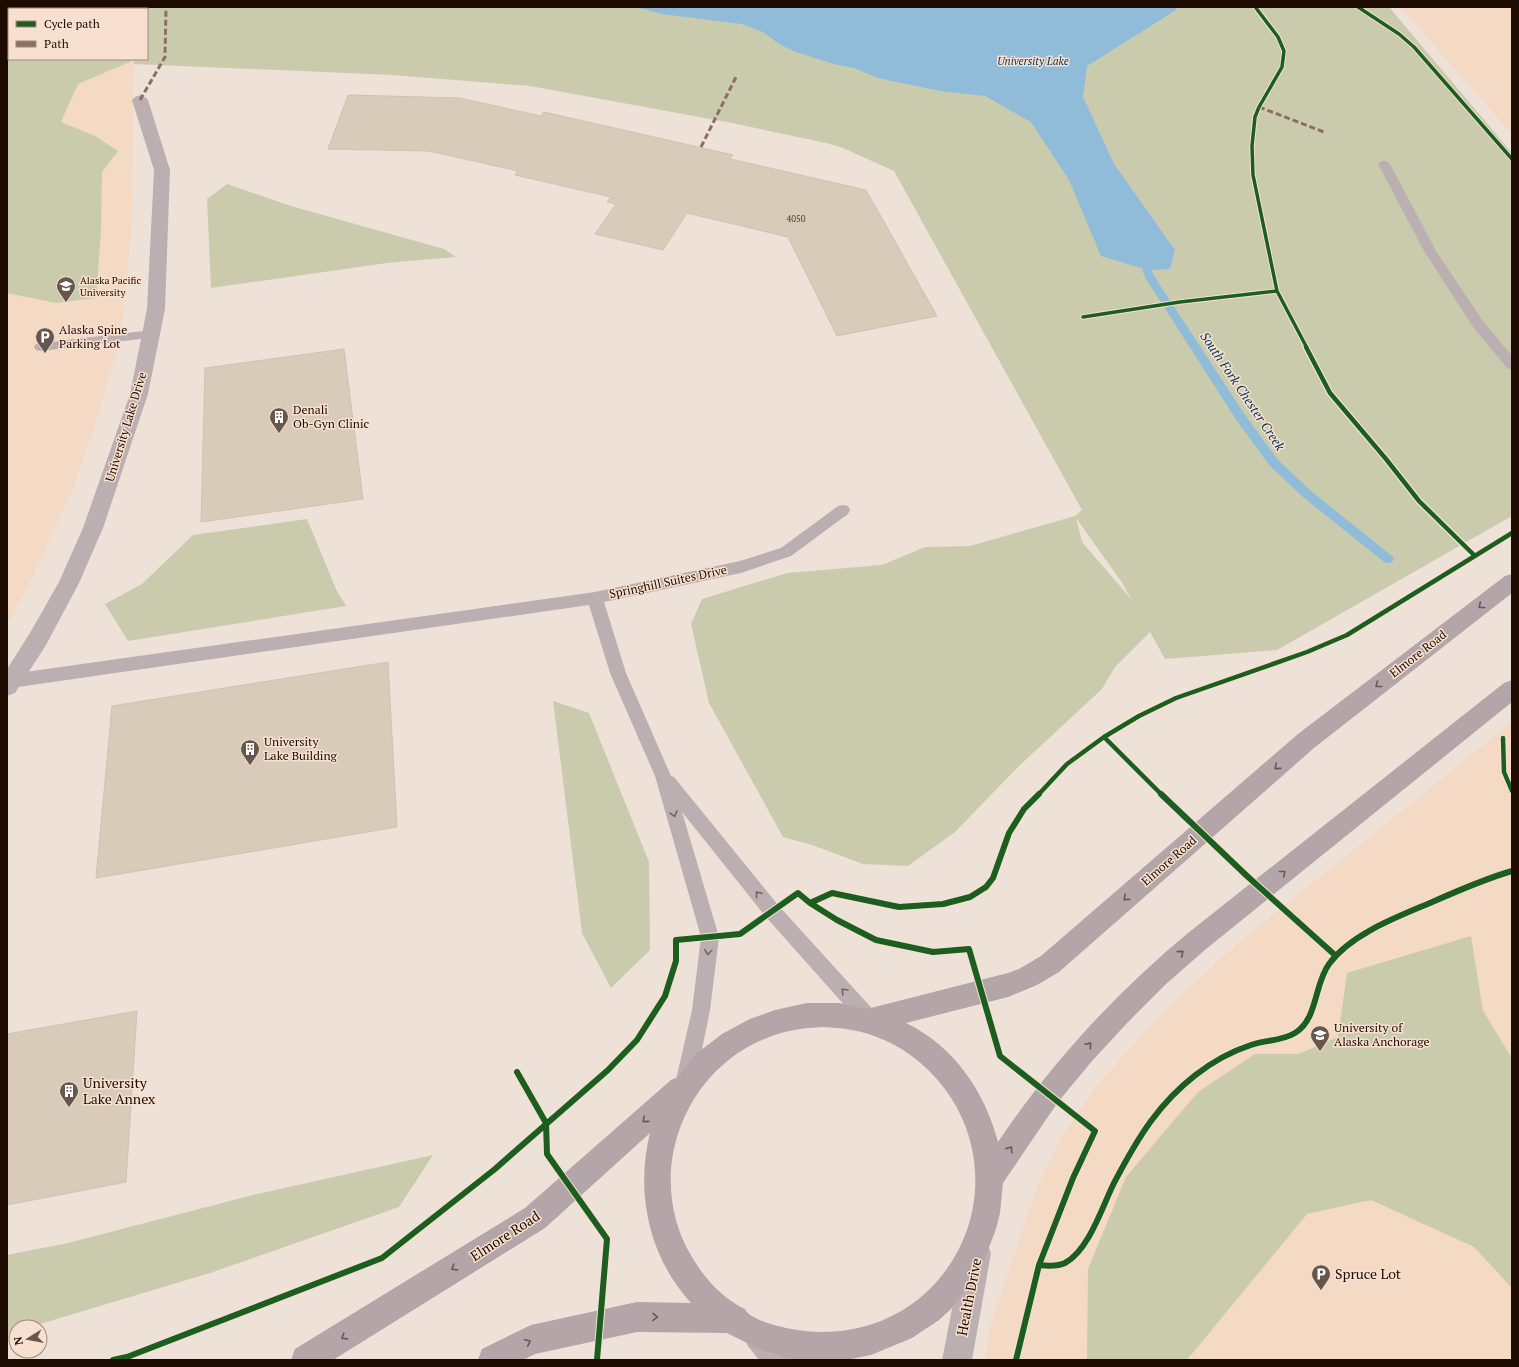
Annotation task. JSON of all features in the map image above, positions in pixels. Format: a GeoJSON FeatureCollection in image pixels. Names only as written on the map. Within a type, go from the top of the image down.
{"type":"FeatureCollection","features":[{"type":"Feature","properties":{"kind":"main road","name":"Elmore Road"},"geometry":{"type":"LineString","coordinates":[[870,1020],[1003,987],[1028,977],[1050,964],[1306,741],[1512,582]]}},
{"type":"Feature","properties":{"kind":"main road"},"geometry":{"type":"LineString","coordinates":[[988,1181],[1048,1094],[1095,1038],[1147,984],[1196,941],[1512,689]]}},
{"type":"Feature","properties":{"kind":"main road"},"geometry":{"type":"LineString","coordinates":[[818,1011],[870,1020],[918,1045],[954,1081],[979,1128],[988,1181],[981,1234],[957,1284],[918,1323],[868,1347],[813,1351],[758,1336],[709,1301],[675,1251],[659,1194],[663,1136],[684,1085],[721,1045],[767,1020],[818,1011]]}},
{"type":"Feature","properties":{"kind":"main road","name":"Elmore Road"},"geometry":{"type":"LineString","coordinates":[[306,1360],[535,1218],[684,1085]]}},
{"type":"Feature","properties":{"kind":"main road"},"geometry":{"type":"LineString","coordinates":[[493,1360],[531,1340],[637,1317],[735,1319]]}},
{"type":"Feature","properties":{"kind":"street","name":"University Lake Drive"},"geometry":{"type":"LineString","coordinates":[[9,684],[38,639],[69,583],[93,528],[139,394],[156,309],[162,170],[140,100]]}},
{"type":"Feature","properties":{"kind":"street","name":"Health Drive"},"geometry":{"type":"LineString","coordinates":[[957,1360],[981,1234]]}},
{"type":"Feature","properties":{"kind":"street"},"geometry":{"type":"LineString","coordinates":[[758,1336],[779,1360]]}},
{"type":"Feature","properties":{"kind":"lane"},"geometry":{"type":"LineString","coordinates":[[1384,164],[1430,251],[1478,324],[1512,365]]}},
{"type":"Feature","properties":{"kind":"lane"},"geometry":{"type":"LineString","coordinates":[[41,348],[152,334]]}},
{"type":"Feature","properties":{"kind":"lane","name":"Springhill Suites Drive"},"geometry":{"type":"LineString","coordinates":[[9,684],[595,598],[742,567],[786,552],[843,510]]}},
{"type":"Feature","properties":{"kind":"lane"},"geometry":{"type":"LineString","coordinates":[[595,598],[618,673],[663,776],[710,937],[701,1010],[684,1085]]}},
{"type":"Feature","properties":{"kind":"lane"},"geometry":{"type":"LineString","coordinates":[[663,776],[772,911],[870,1020]]}},
{"type":"Feature","properties":{"kind":"shaded area","name":"Alaska Pacific University"},"geometry":{"type":"Polygon","coordinates":[[[7,7],[71,8],[8,8],[8,60],[134,60],[132,217],[127,282],[119,344],[96,422],[73,489],[36,570],[7,625],[7,7]]]}},
{"type":"Feature","properties":{"kind":"shaded area"},"geometry":{"type":"Polygon","coordinates":[[[1400,7],[1512,7],[1512,134],[1400,7]]]}},
{"type":"Feature","properties":{"kind":"shaded area","name":"University of Alaska Anchorage"},"geometry":{"type":"Polygon","coordinates":[[[1512,722],[1512,1360],[985,1360],[991,1324],[1036,1190],[1064,1133],[1094,1089],[1160,1015],[1237,944],[1512,722]]]}},
{"type":"Feature","properties":{"kind":"green space"},"geometry":{"type":"Polygon","coordinates":[[[7,7],[1389,7],[1512,153],[1512,516],[1277,650],[1165,659],[1150,632],[1115,667],[1102,689],[1019,766],[955,832],[908,866],[863,864],[812,845],[783,837],[709,703],[691,624],[702,599],[787,573],[882,565],[925,547],[970,546],[1075,516],[1082,510],[894,171],[843,148],[826,143],[732,123],[530,86],[393,75],[134,64],[134,60],[78,84],[61,122],[95,136],[118,151],[102,172],[101,231],[96,298],[56,303],[7,293],[7,7]],[[1076,518],[1082,542],[1132,600],[1121,581],[1076,518]]]}},
{"type":"Feature","properties":{"kind":"green space"},"geometry":{"type":"Polygon","coordinates":[[[227,184],[291,206],[444,249],[456,257],[387,263],[211,288],[207,199],[227,184]]]}},
{"type":"Feature","properties":{"kind":"green space"},"geometry":{"type":"Polygon","coordinates":[[[307,519],[336,589],[346,606],[128,641],[105,604],[142,584],[193,535],[307,519]]]}},
{"type":"Feature","properties":{"kind":"green space"},"geometry":{"type":"Polygon","coordinates":[[[553,701],[589,713],[649,862],[650,950],[611,988],[582,933],[553,701]]]}},
{"type":"Feature","properties":{"kind":"green space"},"geometry":{"type":"Polygon","coordinates":[[[1471,936],[1483,1011],[1512,1058],[1512,1288],[1474,1247],[1371,1200],[1307,1214],[1187,1360],[1087,1360],[1088,1269],[1126,1177],[1198,1092],[1255,1054],[1299,1054],[1338,1037],[1347,973],[1471,936]]]}},
{"type":"Feature","properties":{"kind":"green space"},"geometry":{"type":"Polygon","coordinates":[[[433,1155],[399,1207],[210,1273],[48,1322],[48,1319],[8,1319],[7,1334],[7,1255],[68,1243],[253,1195],[433,1155]]]}},
{"type":"Feature","properties":{"kind":"water","name":"University Lake"},"geometry":{"type":"Polygon","coordinates":[[[636,7],[1177,7],[1176,10],[1087,66],[1083,97],[1114,164],[1175,250],[1170,269],[1147,270],[1101,256],[1069,180],[1031,122],[985,96],[940,91],[878,78],[854,68],[834,64],[796,52],[779,44],[763,32],[742,24],[662,14],[636,7]]]}},
{"type":"Feature","properties":{"kind":"building"},"geometry":{"type":"Polygon","coordinates":[[[348,95],[460,98],[541,116],[544,112],[733,155],[730,159],[866,190],[937,316],[837,336],[788,237],[687,213],[663,250],[595,234],[616,204],[607,202],[611,197],[515,175],[518,171],[429,151],[328,149],[348,95]]]}},
{"type":"Feature","properties":{"kind":"building","name":"Denali Ob-Gyn Clinic"},"geometry":{"type":"Polygon","coordinates":[[[344,349],[363,499],[201,522],[205,368],[344,349]]]}},
{"type":"Feature","properties":{"kind":"building","name":"University Lake Building"},"geometry":{"type":"Polygon","coordinates":[[[388,662],[397,827],[96,878],[112,706],[388,662]]]}},
{"type":"Feature","properties":{"kind":"building","name":"University Lake Annex"},"geometry":{"type":"Polygon","coordinates":[[[137,1011],[126,1182],[7,1205],[7,1034],[137,1011]]]}},
{"type":"Feature","properties":{"kind":"waterway","name":"South Fork Chester Creek"},"geometry":{"type":"LineString","coordinates":[[1147,270],[1151,279],[1241,418],[1274,463],[1307,494],[1388,559]]}},
{"type":"Feature","properties":{"kind":"marked path"},"geometry":{"type":"LineString","coordinates":[[140,100],[165,57],[166,7]]}},
{"type":"Feature","properties":{"kind":"marked path"},"geometry":{"type":"LineString","coordinates":[[701,147],[737,75]]}},
{"type":"Feature","properties":{"kind":"marked path"},"geometry":{"type":"LineString","coordinates":[[1259,107],[1324,132]]}},
{"type":"Feature","properties":{"kind":"cycle path"},"geometry":{"type":"LineString","coordinates":[[1358,7],[1399,34],[1414,47],[1512,159]]}},
{"type":"Feature","properties":{"kind":"cycle path"},"geometry":{"type":"LineString","coordinates":[[1256,8],[1278,37],[1284,51],[1282,67],[1259,107],[1255,117],[1252,146],[1253,175],[1277,291],[1330,393],[1386,459],[1419,501],[1475,556]]}},
{"type":"Feature","properties":{"kind":"cycle path"},"geometry":{"type":"LineString","coordinates":[[1083,317],[1180,302],[1277,291]]}},
{"type":"Feature","properties":{"kind":"cycle path"},"geometry":{"type":"LineString","coordinates":[[113,1360],[127,1357],[382,1258],[495,1169],[608,1070],[637,1040],[665,996],[676,961],[676,940],[740,934],[798,893],[810,903],[832,893],[899,907],[943,904],[970,897],[986,887],[993,878],[1009,833],[1024,809],[1067,764],[1104,737],[1139,716],[1176,698],[1307,652],[1347,635],[1512,533]]}},
{"type":"Feature","properties":{"kind":"cycle path"},"geometry":{"type":"LineString","coordinates":[[1104,737],[1160,794],[1218,849],[1336,956]]}},
{"type":"Feature","properties":{"kind":"cycle path"},"geometry":{"type":"LineString","coordinates":[[1503,738],[1504,772],[1508,785],[1512,791]]}},
{"type":"Feature","properties":{"kind":"cycle path"},"geometry":{"type":"LineString","coordinates":[[1039,1265],[1052,1266],[1065,1263],[1080,1249],[1087,1239],[1114,1183],[1139,1138],[1157,1113],[1188,1081],[1211,1064],[1237,1050],[1286,1037],[1301,1029],[1311,1011],[1320,980],[1333,959],[1346,947],[1371,931],[1399,917],[1475,884],[1512,871]]}},
{"type":"Feature","properties":{"kind":"cycle path"},"geometry":{"type":"LineString","coordinates":[[810,903],[837,920],[876,940],[933,952],[969,949],[1000,1056],[1095,1131],[1073,1178],[1039,1265],[1016,1360]]}},
{"type":"Feature","properties":{"kind":"cycle path"},"geometry":{"type":"LineString","coordinates":[[517,1072],[546,1123],[547,1154],[607,1239],[597,1360]]}},
{"type":"Feature","properties":{"kind":"place","name":"Alaska Pacific University"},"geometry":{"type":"Point","coordinates":[66,303]}},
{"type":"Feature","properties":{"kind":"place","name":"Alaska Spine Parking Lot"},"geometry":{"type":"Point","coordinates":[45,354]}},
{"type":"Feature","properties":{"kind":"place","name":"Denali Ob-Gyn Clinic"},"geometry":{"type":"Point","coordinates":[279,434]}},
{"type":"Feature","properties":{"kind":"place","name":"University Lake Building"},"geometry":{"type":"Point","coordinates":[250,766]}},
{"type":"Feature","properties":{"kind":"place","name":"University of Alaska Anchorage"},"geometry":{"type":"Point","coordinates":[1320,1052]}},
{"type":"Feature","properties":{"kind":"place","name":"University Lake Annex"},"geometry":{"type":"Point","coordinates":[69,1108]}},
{"type":"Feature","properties":{"kind":"place","name":"Spruce Lot"},"geometry":{"type":"Point","coordinates":[1321,1291]}}]}
